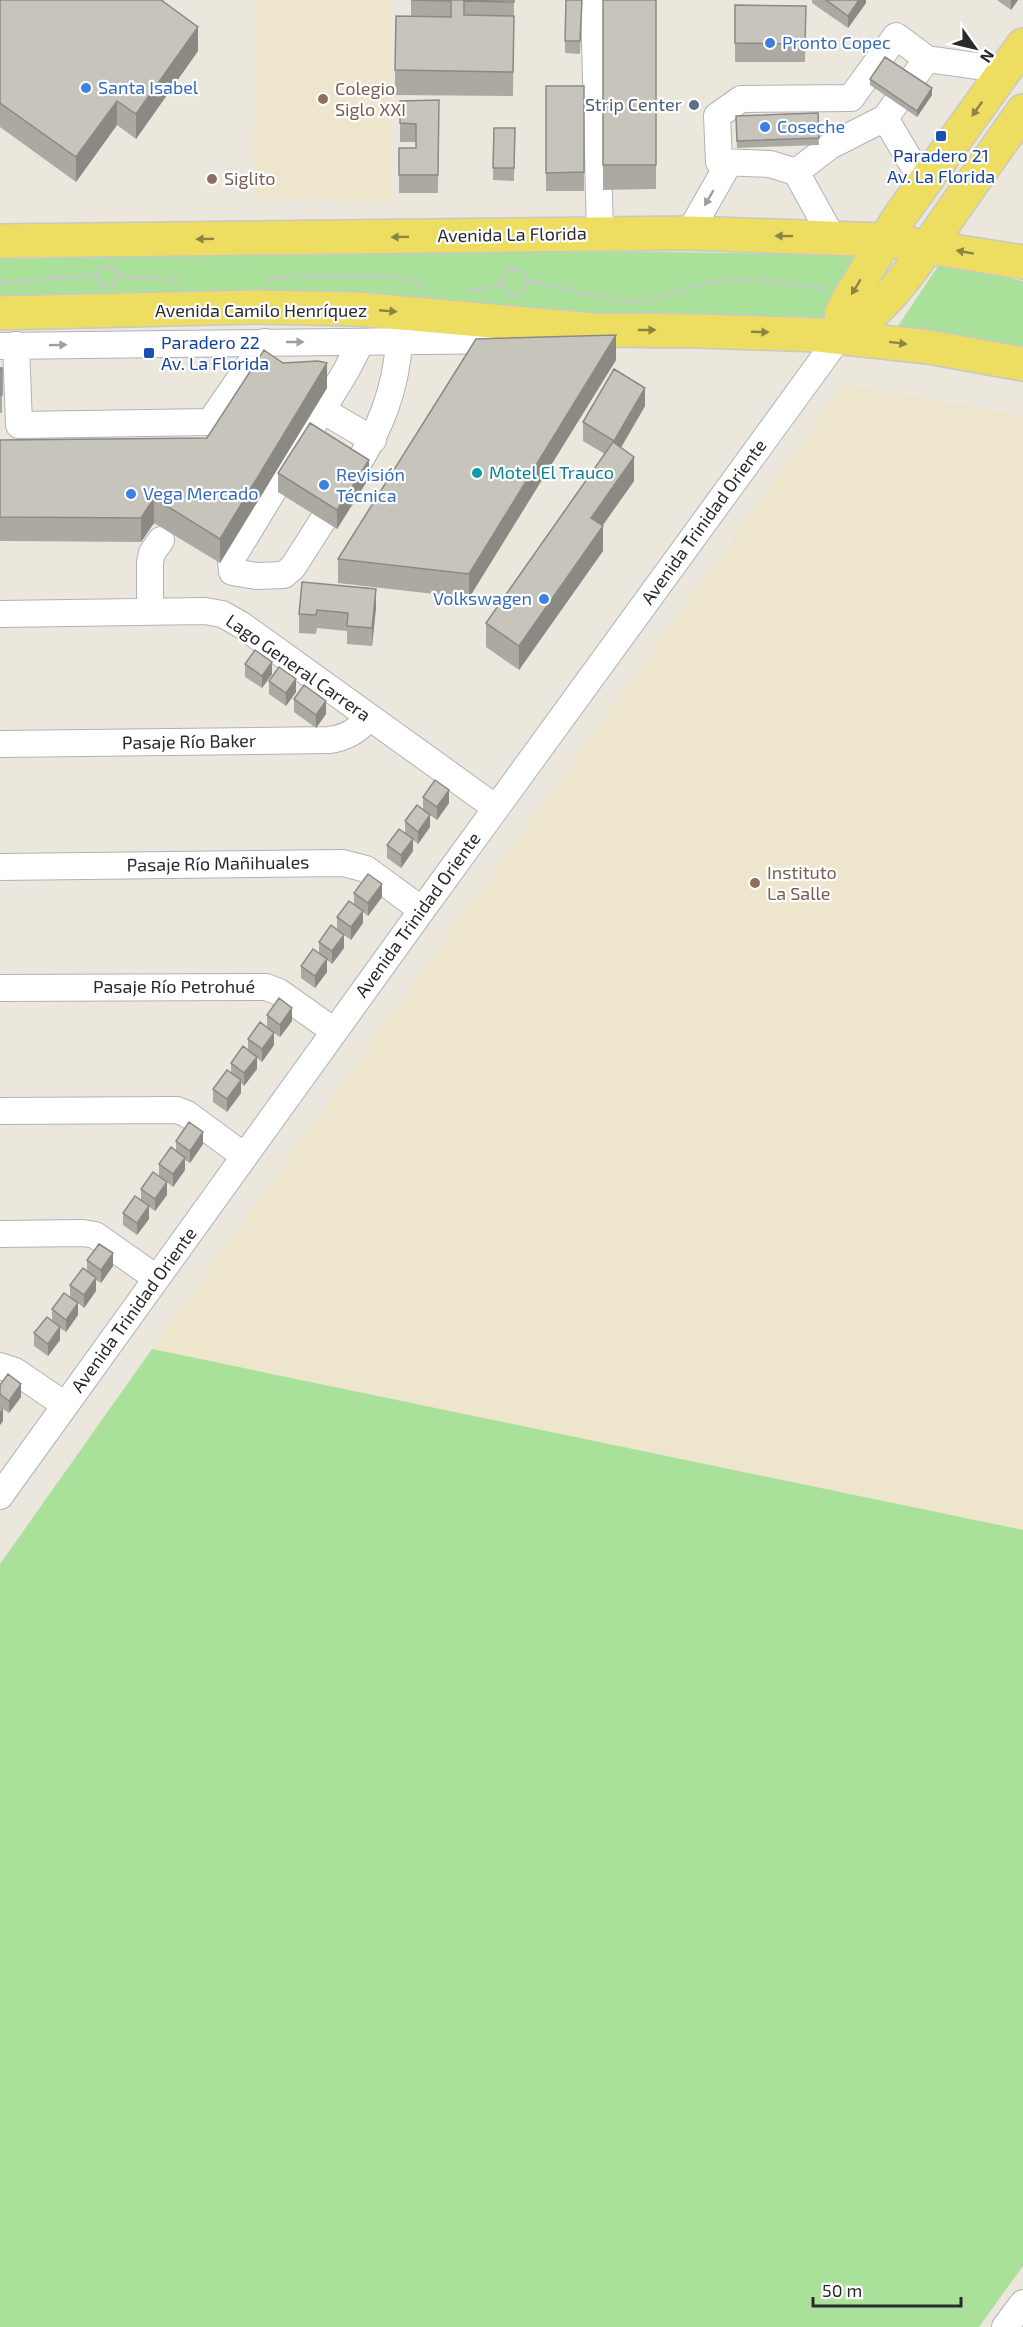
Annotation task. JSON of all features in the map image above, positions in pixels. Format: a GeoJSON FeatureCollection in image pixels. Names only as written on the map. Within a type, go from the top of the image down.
{"type":"FeatureCollection","features":[{"type":"Feature","properties":{"kind":"main road","name":"Avenida Trinidad Oriente"},"geometry":{"type":"LineString","coordinates":[[839,337],[840,322],[847,302],[884,240],[1014,57]]}},
{"type":"Feature","properties":{"kind":"main road","name":"Avenida Trinidad Oriente"},"geometry":{"type":"LineString","coordinates":[[839,337],[873,313],[928,246],[1023,111]]}},
{"type":"Feature","properties":{"kind":"main road","name":"Avenida La Florida"},"geometry":{"type":"LineString","coordinates":[[0,241],[689,233],[884,240],[1023,262]]}},
{"type":"Feature","properties":{"kind":"main road","name":"Avenida Camilo Henríquez"},"geometry":{"type":"LineString","coordinates":[[0,313],[314,307],[472,318],[593,330],[701,330],[839,337]]}},
{"type":"Feature","properties":{"kind":"main road"},"geometry":{"type":"LineString","coordinates":[[839,337],[928,347],[1023,364]]}},
{"type":"Feature","properties":{"kind":"street"},"geometry":{"type":"LineString","coordinates":[[594,0],[600,234]]}},
{"type":"Feature","properties":{"kind":"street"},"geometry":{"type":"LineString","coordinates":[[832,237],[796,172],[770,164],[719,162],[717,116],[741,99],[850,98],[896,36],[927,59],[1014,57]]}},
{"type":"Feature","properties":{"kind":"street"},"geometry":{"type":"LineString","coordinates":[[911,81],[927,59]]}},
{"type":"Feature","properties":{"kind":"street"},"geometry":{"type":"LineString","coordinates":[[796,172],[830,146],[890,110],[924,184]]}},
{"type":"Feature","properties":{"kind":"street"},"geometry":{"type":"LineString","coordinates":[[689,233],[729,163]]}},
{"type":"Feature","properties":{"kind":"street","name":"Avenida Camilo Henríquez"},"geometry":{"type":"LineString","coordinates":[[8,345],[506,341],[593,330]]}},
{"type":"Feature","properties":{"kind":"street","name":"Avenida Trinidad Oriente"},"geometry":{"type":"LineString","coordinates":[[0,1496],[839,337]]}},
{"type":"Feature","properties":{"kind":"street"},"geometry":{"type":"LineString","coordinates":[[8,345],[9,426],[210,422],[265,342]]}},
{"type":"Feature","properties":{"kind":"street"},"geometry":{"type":"LineString","coordinates":[[323,519],[293,567],[284,575],[256,576],[232,572],[231,560],[346,371],[361,342]]}},
{"type":"Feature","properties":{"kind":"street"},"geometry":{"type":"LineString","coordinates":[[354,470],[379,428],[397,368],[399,342]]}},
{"type":"Feature","properties":{"kind":"street"},"geometry":{"type":"LineString","coordinates":[[322,410],[373,440]]}},
{"type":"Feature","properties":{"kind":"street"},"geometry":{"type":"LineString","coordinates":[[150,612],[150,562],[152,553],[161,540]]}},
{"type":"Feature","properties":{"kind":"street","name":"Lago General Carrera"},"geometry":{"type":"LineString","coordinates":[[0,614],[206,611],[231,618],[496,808]]}},
{"type":"Feature","properties":{"kind":"street","name":"Pasaje Río Baker"},"geometry":{"type":"LineString","coordinates":[[0,744],[328,740],[357,730],[369,717]]}},
{"type":"Feature","properties":{"kind":"street","name":"Pasaje Río Mañihuales"},"geometry":{"type":"LineString","coordinates":[[0,867],[343,863],[357,865],[375,874],[422,910]]}},
{"type":"Feature","properties":{"kind":"street","name":"Pasaje Río Petrohué"},"geometry":{"type":"LineString","coordinates":[[0,988],[266,987],[279,992],[334,1032]]}},
{"type":"Feature","properties":{"kind":"street"},"geometry":{"type":"LineString","coordinates":[[0,1112],[177,1110],[187,1114],[244,1156]]}},
{"type":"Feature","properties":{"kind":"street"},"geometry":{"type":"LineString","coordinates":[[0,1234],[89,1234],[101,1238],[156,1278]]}},
{"type":"Feature","properties":{"kind":"street"},"geometry":{"type":"LineString","coordinates":[[0,1366],[15,1371],[65,1405]]}},
{"type":"Feature","properties":{"kind":"street"},"geometry":{"type":"LineString","coordinates":[[1005,2327],[1023,2303]]}},
{"type":"Feature","properties":{"kind":"path"},"geometry":{"type":"LineString","coordinates":[[0,284],[97,275],[102,268],[110,267],[116,272],[117,280],[111,286],[102,286],[97,275]]}},
{"type":"Feature","properties":{"kind":"path"},"geometry":{"type":"LineString","coordinates":[[513,269],[524,274],[527,282],[523,290],[515,295],[507,292],[501,285],[505,273],[513,269]]}},
{"type":"Feature","properties":{"kind":"path"},"geometry":{"type":"LineString","coordinates":[[527,282],[548,285],[587,296],[626,300],[663,298],[707,283],[734,279],[833,290]]}},
{"type":"Feature","properties":{"kind":"shaded area","name":"Colegio Siglo XXI"},"geometry":{"type":"Polygon","coordinates":[[[256,0],[392,0],[391,202],[253,198],[256,0]]]}},
{"type":"Feature","properties":{"kind":"shaded area","name":"Instituto La Salle"},"geometry":{"type":"Polygon","coordinates":[[[844,384],[1023,416],[1023,1530],[152,1349],[844,384]]]}},
{"type":"Feature","properties":{"kind":"green space"},"geometry":{"type":"Polygon","coordinates":[[[543,250],[861,255],[823,317],[0,302],[0,259],[543,250]]]}},
{"type":"Feature","properties":{"kind":"green space"},"geometry":{"type":"Polygon","coordinates":[[[940,263],[1023,281],[1023,349],[898,326],[940,263]]]}},
{"type":"Feature","properties":{"kind":"green space"},"geometry":{"type":"Polygon","coordinates":[[[152,1349],[1023,1530],[1023,2266],[979,2327],[0,2327],[0,1564],[152,1349]]]}},
{"type":"Feature","properties":{"kind":"building","name":"Santa Isabel"},"geometry":{"type":"Polygon","coordinates":[[[0,0],[161,0],[198,27],[136,114],[117,101],[76,157],[0,103],[0,0]]]}},
{"type":"Feature","properties":{"kind":"building"},"geometry":{"type":"Polygon","coordinates":[[[411,0],[514,0],[514,2],[464,1],[464,15],[514,16],[513,72],[395,70],[396,16],[451,17],[451,1],[411,0]]]}},
{"type":"Feature","properties":{"kind":"building"},"geometry":{"type":"Polygon","coordinates":[[[566,0],[582,0],[580,41],[565,41],[566,0]]]}},
{"type":"Feature","properties":{"kind":"building"},"geometry":{"type":"Polygon","coordinates":[[[603,0],[656,0],[656,165],[603,165],[603,0]]]}},
{"type":"Feature","properties":{"kind":"building"},"geometry":{"type":"Polygon","coordinates":[[[826,0],[859,0],[848,16],[826,0]]]}},
{"type":"Feature","properties":{"kind":"building"},"geometry":{"type":"Polygon","coordinates":[[[735,5],[806,6],[805,44],[735,43],[735,5]]]}},
{"type":"Feature","properties":{"kind":"building"},"geometry":{"type":"Polygon","coordinates":[[[885,57],[932,88],[917,111],[870,79],[885,57]]]}},
{"type":"Feature","properties":{"kind":"building"},"geometry":{"type":"Polygon","coordinates":[[[546,86],[584,86],[584,172],[546,173],[546,86]]]}},
{"type":"Feature","properties":{"kind":"building"},"geometry":{"type":"Polygon","coordinates":[[[439,100],[438,175],[399,175],[399,148],[416,148],[416,124],[400,123],[400,101],[439,100]]]}},
{"type":"Feature","properties":{"kind":"building"},"geometry":{"type":"Polygon","coordinates":[[[818,113],[819,138],[737,141],[736,116],[818,113]]]}},
{"type":"Feature","properties":{"kind":"building"},"geometry":{"type":"Polygon","coordinates":[[[494,128],[515,128],[514,168],[493,168],[494,128]]]}},
{"type":"Feature","properties":{"kind":"building","name":"Motel El Trauco"},"geometry":{"type":"Polygon","coordinates":[[[616,335],[469,574],[338,559],[476,339],[616,335]]]}},
{"type":"Feature","properties":{"kind":"building","name":"Vega Mercado"},"geometry":{"type":"Polygon","coordinates":[[[264,350],[283,363],[318,361],[327,363],[220,539],[154,498],[141,518],[0,517],[0,440],[207,438],[264,350]]]}},
{"type":"Feature","properties":{"kind":"building"},"geometry":{"type":"Polygon","coordinates":[[[0,368],[2,368],[2,395],[0,395],[0,368]]]}},
{"type":"Feature","properties":{"kind":"building"},"geometry":{"type":"Polygon","coordinates":[[[614,369],[645,388],[614,441],[583,422],[614,369]]]}},
{"type":"Feature","properties":{"kind":"building","name":"Revisión Técnica"},"geometry":{"type":"Polygon","coordinates":[[[310,423],[369,460],[337,510],[278,473],[310,423]]]}},
{"type":"Feature","properties":{"kind":"building"},"geometry":{"type":"Polygon","coordinates":[[[613,442],[634,457],[591,518],[603,526],[519,646],[486,623],[613,442]]]}},
{"type":"Feature","properties":{"kind":"building"},"geometry":{"type":"Polygon","coordinates":[[[302,582],[376,589],[372,628],[347,626],[348,613],[317,610],[316,615],[299,614],[302,582]]]}},
{"type":"Feature","properties":{"kind":"building"},"geometry":{"type":"Polygon","coordinates":[[[255,650],[272,662],[262,676],[245,664],[255,650]]]}},
{"type":"Feature","properties":{"kind":"building"},"geometry":{"type":"Polygon","coordinates":[[[279,667],[296,679],[286,693],[269,681],[279,667]]]}},
{"type":"Feature","properties":{"kind":"building"},"geometry":{"type":"Polygon","coordinates":[[[304,685],[326,701],[316,715],[294,699],[304,685]]]}},
{"type":"Feature","properties":{"kind":"building"},"geometry":{"type":"Polygon","coordinates":[[[435,780],[449,790],[437,807],[423,797],[435,780]]]}},
{"type":"Feature","properties":{"kind":"building"},"geometry":{"type":"Polygon","coordinates":[[[417,805],[430,815],[418,832],[405,821],[417,805]]]}},
{"type":"Feature","properties":{"kind":"building"},"geometry":{"type":"Polygon","coordinates":[[[399,829],[413,839],[401,855],[387,845],[399,829]]]}},
{"type":"Feature","properties":{"kind":"building"},"geometry":{"type":"Polygon","coordinates":[[[368,874],[382,884],[368,903],[354,893],[368,874]]]}},
{"type":"Feature","properties":{"kind":"building"},"geometry":{"type":"Polygon","coordinates":[[[349,901],[363,911],[351,927],[337,917],[349,901]]]}},
{"type":"Feature","properties":{"kind":"building"},"geometry":{"type":"Polygon","coordinates":[[[331,925],[344,935],[332,951],[319,942],[331,925]]]}},
{"type":"Feature","properties":{"kind":"building"},"geometry":{"type":"Polygon","coordinates":[[[313,949],[327,959],[315,976],[301,966],[313,949]]]}},
{"type":"Feature","properties":{"kind":"building"},"geometry":{"type":"Polygon","coordinates":[[[279,998],[292,1008],[280,1025],[267,1015],[279,998]]]}},
{"type":"Feature","properties":{"kind":"building"},"geometry":{"type":"Polygon","coordinates":[[[260,1022],[274,1033],[262,1049],[248,1039],[260,1022]]]}},
{"type":"Feature","properties":{"kind":"building"},"geometry":{"type":"Polygon","coordinates":[[[243,1046],[257,1057],[244,1073],[231,1063],[243,1046]]]}},
{"type":"Feature","properties":{"kind":"building"},"geometry":{"type":"Polygon","coordinates":[[[227,1070],[241,1080],[227,1099],[213,1089],[227,1070]]]}},
{"type":"Feature","properties":{"kind":"building"},"geometry":{"type":"Polygon","coordinates":[[[189,1122],[203,1132],[190,1151],[176,1141],[189,1122]]]}},
{"type":"Feature","properties":{"kind":"building"},"geometry":{"type":"Polygon","coordinates":[[[171,1147],[185,1158],[173,1174],[159,1164],[171,1147]]]}},
{"type":"Feature","properties":{"kind":"building"},"geometry":{"type":"Polygon","coordinates":[[[153,1172],[167,1182],[155,1199],[141,1189],[153,1172]]]}},
{"type":"Feature","properties":{"kind":"building"},"geometry":{"type":"Polygon","coordinates":[[[135,1196],[149,1206],[137,1223],[123,1213],[135,1196]]]}},
{"type":"Feature","properties":{"kind":"building"},"geometry":{"type":"Polygon","coordinates":[[[99,1244],[113,1253],[101,1270],[87,1260],[99,1244]]]}},
{"type":"Feature","properties":{"kind":"building"},"geometry":{"type":"Polygon","coordinates":[[[83,1268],[96,1278],[84,1295],[70,1285],[83,1268]]]}},
{"type":"Feature","properties":{"kind":"building"},"geometry":{"type":"Polygon","coordinates":[[[64,1293],[78,1303],[66,1320],[52,1309],[64,1293]]]}},
{"type":"Feature","properties":{"kind":"building"},"geometry":{"type":"Polygon","coordinates":[[[47,1317],[60,1327],[48,1344],[34,1333],[47,1317]]]}},
{"type":"Feature","properties":{"kind":"building"},"geometry":{"type":"Polygon","coordinates":[[[8,1374],[21,1384],[9,1401],[0,1394],[0,1385],[8,1374]]]}},
{"type":"Feature","properties":{"kind":"place","name":"Pronto Copec"},"geometry":{"type":"Point","coordinates":[770,43]}},
{"type":"Feature","properties":{"kind":"place","name":"Santa Isabel"},"geometry":{"type":"Point","coordinates":[86,88]}},
{"type":"Feature","properties":{"kind":"place","name":"Colegio Siglo XXI"},"geometry":{"type":"Point","coordinates":[323,99]}},
{"type":"Feature","properties":{"kind":"place","name":"Strip Center"},"geometry":{"type":"Point","coordinates":[694,105]}},
{"type":"Feature","properties":{"kind":"place","name":"Coseche"},"geometry":{"type":"Point","coordinates":[765,127]}},
{"type":"Feature","properties":{"kind":"place","name":"Paradero 21 Av. La Florida"},"geometry":{"type":"Point","coordinates":[941,136]}},
{"type":"Feature","properties":{"kind":"place","name":"Siglito"},"geometry":{"type":"Point","coordinates":[212,179]}},
{"type":"Feature","properties":{"kind":"place","name":"Paradero 22 Av. La Florida"},"geometry":{"type":"Point","coordinates":[149,353]}},
{"type":"Feature","properties":{"kind":"place","name":"Motel El Trauco"},"geometry":{"type":"Point","coordinates":[477,473]}},
{"type":"Feature","properties":{"kind":"place","name":"Revisión Técnica"},"geometry":{"type":"Point","coordinates":[324,485]}},
{"type":"Feature","properties":{"kind":"place","name":"Vega Mercado"},"geometry":{"type":"Point","coordinates":[131,494]}},
{"type":"Feature","properties":{"kind":"place","name":"Volkswagen"},"geometry":{"type":"Point","coordinates":[544,599]}},
{"type":"Feature","properties":{"kind":"place","name":"Instituto La Salle"},"geometry":{"type":"Point","coordinates":[755,883]}}]}
